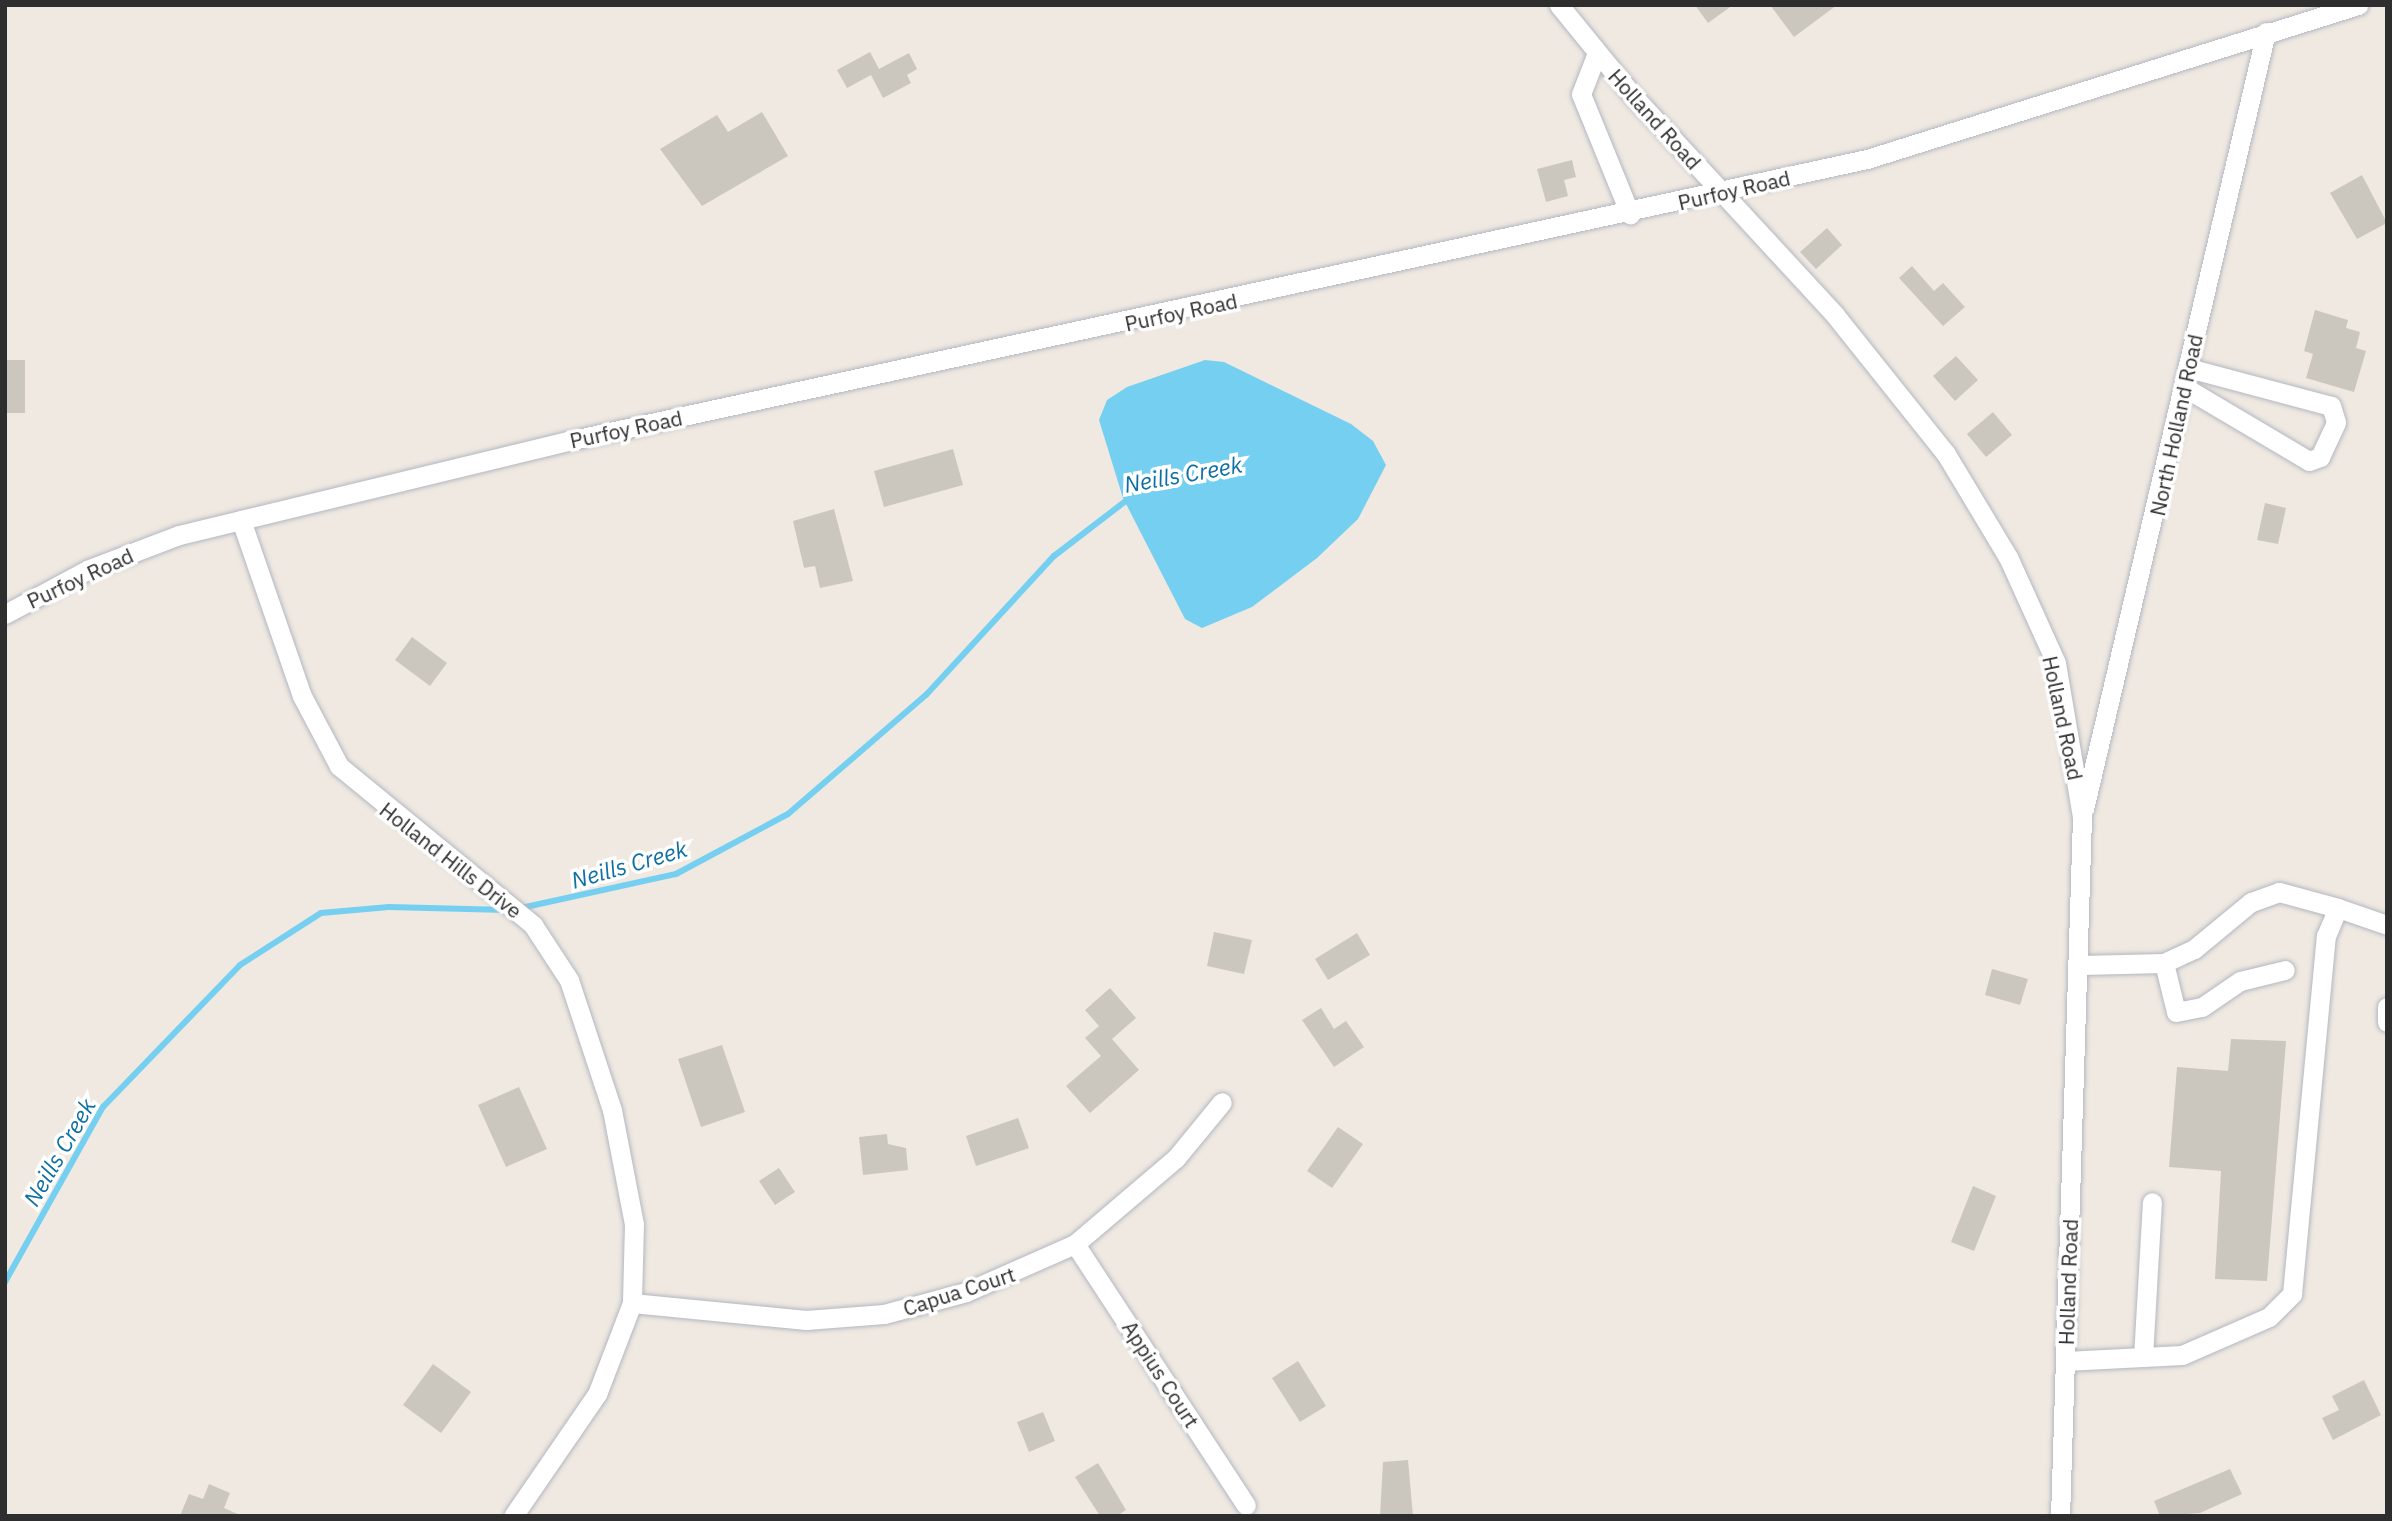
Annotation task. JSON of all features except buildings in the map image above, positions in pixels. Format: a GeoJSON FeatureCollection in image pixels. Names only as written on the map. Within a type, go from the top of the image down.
{"type":"FeatureCollection","features":[{"type":"Feature","properties":{"kind":"street","name":"Holland Road"},"geometry":{"type":"LineString","coordinates":[[1559,5],[1597,53],[1722,194],[1835,314],[1946,454],[2008,557],[2056,663],[2082,817],[2081,965],[2060,1516]]}},
{"type":"Feature","properties":{"kind":"street","name":"Purfoy Road"},"geometry":{"type":"LineString","coordinates":[[5,614],[87,570],[241,520],[581,438],[1630,214],[1867,159],[2358,5]]}},
{"type":"Feature","properties":{"kind":"street","name":"North Holland Road"},"geometry":{"type":"LineString","coordinates":[[2082,817],[2266,32]]}},
{"type":"Feature","properties":{"kind":"street"},"geometry":{"type":"LineString","coordinates":[[1597,53],[1581,94],[1630,214]]}},
{"type":"Feature","properties":{"kind":"street"},"geometry":{"type":"LineString","coordinates":[[2186,377],[2331,406],[2336,422],[2320,457],[2309,461],[2186,377]]}},
{"type":"Feature","properties":{"kind":"street","name":"Holland Hills Drive"},"geometry":{"type":"LineString","coordinates":[[241,520],[302,696],[339,766],[403,824],[488,883],[533,925],[569,980],[612,1110],[634,1224],[632,1303],[597,1394],[513,1516]]}},
{"type":"Feature","properties":{"kind":"street"},"geometry":{"type":"LineString","coordinates":[[2081,965],[2165,963],[2194,949],[2251,901],[2279,892],[2387,925]]}},
{"type":"Feature","properties":{"kind":"street"},"geometry":{"type":"LineString","coordinates":[[2065,1361],[2182,1355],[2269,1317],[2292,1294],[2326,936],[2338,908]]}},
{"type":"Feature","properties":{"kind":"street"},"geometry":{"type":"LineString","coordinates":[[2165,963],[2176,1012],[2202,1007],[2240,981],[2285,970]]}},
{"type":"Feature","properties":{"kind":"street"},"geometry":{"type":"LineString","coordinates":[[2387,1007],[2387,1022]]}},
{"type":"Feature","properties":{"kind":"street","name":"Capua Court"},"geometry":{"type":"LineString","coordinates":[[632,1303],[806,1320],[884,1314],[1009,1277],[1075,1244],[1176,1158],[1222,1102]]}},
{"type":"Feature","properties":{"kind":"street"},"geometry":{"type":"LineString","coordinates":[[2143,1357],[2152,1202]]}},
{"type":"Feature","properties":{"kind":"street","name":"Appius Court"},"geometry":{"type":"LineString","coordinates":[[1075,1244],[1246,1505]]}},
{"type":"Feature","properties":{"kind":"water"},"geometry":{"type":"Polygon","coordinates":[[[1205,360],[1224,362],[1351,424],[1373,441],[1386,465],[1358,519],[1317,558],[1252,607],[1202,628],[1185,619],[1123,498],[1099,420],[1107,400],[1127,387],[1205,360]]]}},
{"type":"Feature","properties":{"kind":"waterway","name":"Neills Creek"},"geometry":{"type":"LineString","coordinates":[[521,908],[676,874],[788,814],[926,695],[1054,556],[1131,497]]}},
{"type":"Feature","properties":{"kind":"waterway","name":"Neills Creek"},"geometry":{"type":"LineString","coordinates":[[5,1282],[103,1107],[240,965],[321,913],[389,907],[507,910]]}}]}
